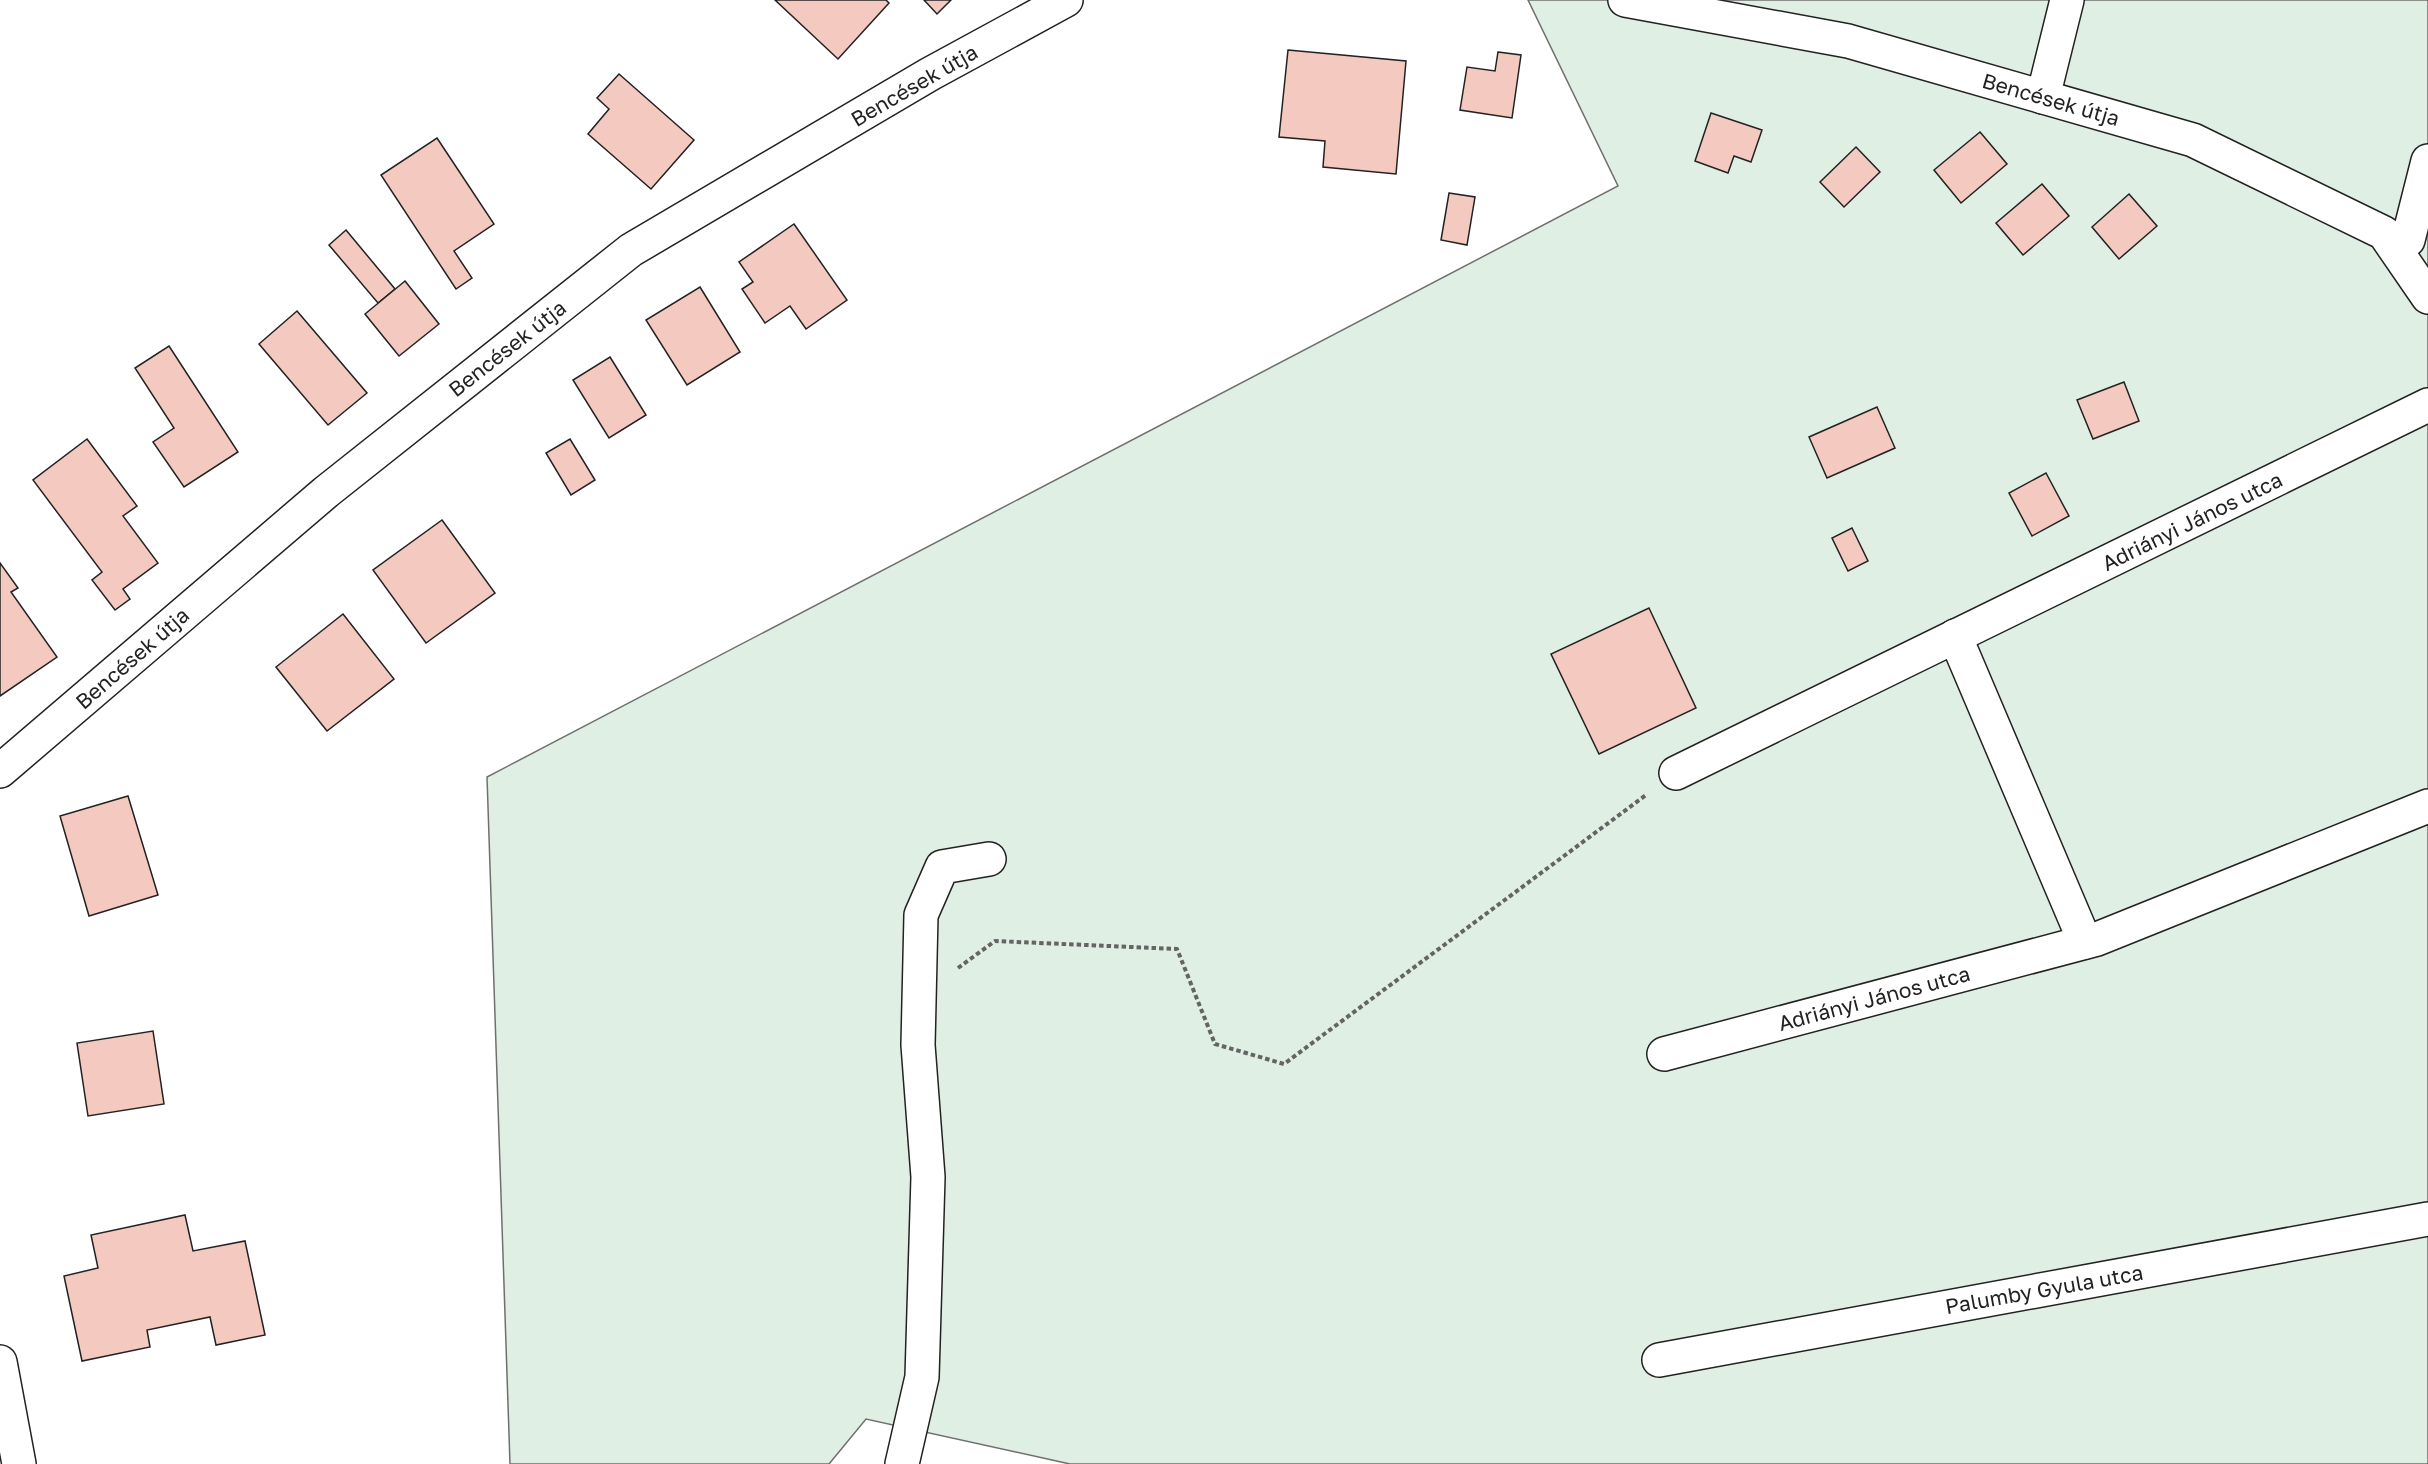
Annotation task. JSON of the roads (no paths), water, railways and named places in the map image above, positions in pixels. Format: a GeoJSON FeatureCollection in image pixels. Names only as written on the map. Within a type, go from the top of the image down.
{"type":"FeatureCollection","features":[{"type":"Feature","properties":{"kind":"street","name":"Bencések útja"},"geometry":{"type":"LineString","coordinates":[[0,771],[326,492],[631,250],[930,74],[1066,0]]}},
{"type":"Feature","properties":{"kind":"street","name":"Bencések útja"},"geometry":{"type":"LineString","coordinates":[[1624,0],[1763,13],[1848,41],[2193,140],[2407,239],[2428,297]]}},
{"type":"Feature","properties":{"kind":"street"},"geometry":{"type":"LineString","coordinates":[[2043,97],[2067,0]]}},
{"type":"Feature","properties":{"kind":"street"},"geometry":{"type":"LineString","coordinates":[[2407,239],[2428,161]]}},
{"type":"Feature","properties":{"kind":"street","name":"Adriányi János utca"},"geometry":{"type":"LineString","coordinates":[[1676,773],[2428,405]]}},
{"type":"Feature","properties":{"kind":"street"},"geometry":{"type":"LineString","coordinates":[[1955,636],[2085,942]]}},
{"type":"Feature","properties":{"kind":"street","name":"Adriányi János utca"},"geometry":{"type":"LineString","coordinates":[[1664,1054],[2085,942],[2428,806]]}},
{"type":"Feature","properties":{"kind":"street"},"geometry":{"type":"LineString","coordinates":[[902,1464],[922,1377],[928,1177],[918,1045],[921,915],[942,867],[989,860]]}},
{"type":"Feature","properties":{"kind":"street","name":"Palumby Gyula utca"},"geometry":{"type":"LineString","coordinates":[[1659,1360],[2428,1219]]}},
{"type":"Feature","properties":{"kind":"street"},"geometry":{"type":"LineString","coordinates":[[0,1362],[20,1464]]}}]}
